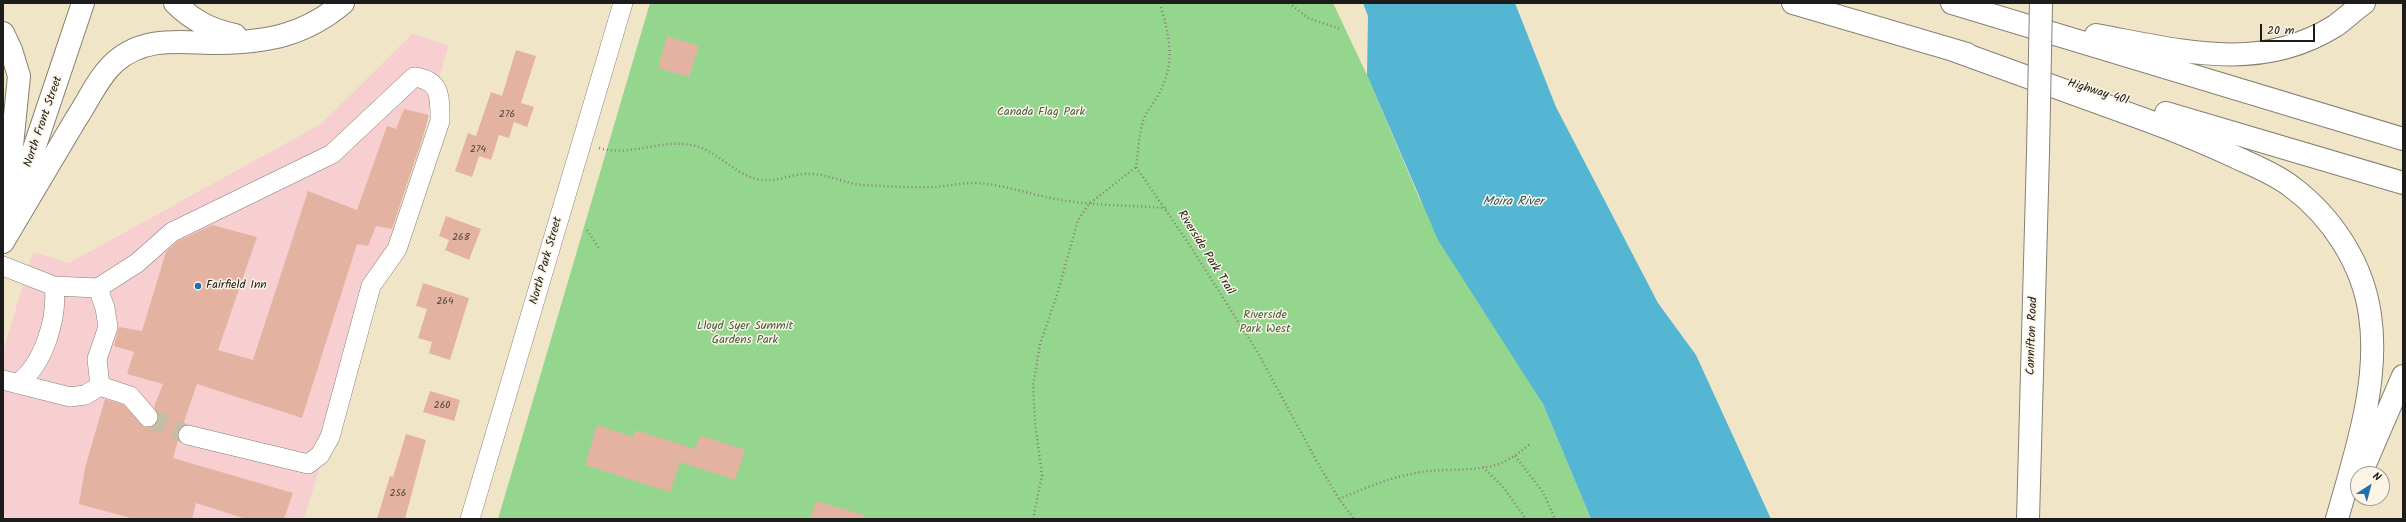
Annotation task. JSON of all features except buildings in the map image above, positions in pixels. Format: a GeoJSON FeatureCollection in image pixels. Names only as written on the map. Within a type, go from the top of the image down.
{"type":"FeatureCollection","features":[{"type":"Feature","properties":{"kind":"main road","name":"North Front Street"},"geometry":{"type":"LineString","coordinates":[[3,241],[83,3]]}},
{"type":"Feature","properties":{"kind":"main road"},"geometry":{"type":"LineString","coordinates":[[175,3],[187,15],[218,31],[271,39]]}},
{"type":"Feature","properties":{"kind":"main road"},"geometry":{"type":"LineString","coordinates":[[3,241],[95,89],[115,62],[132,51],[150,44],[168,41],[220,43],[271,39],[293,34],[312,25],[343,3]]}},
{"type":"Feature","properties":{"kind":"main road","name":"Highway 401"},"geometry":{"type":"LineString","coordinates":[[1793,3],[2403,183]]}},
{"type":"Feature","properties":{"kind":"main road"},"geometry":{"type":"LineString","coordinates":[[1952,3],[2403,140]]}},
{"type":"Feature","properties":{"kind":"main road","name":"Cannifton Road"},"geometry":{"type":"LineString","coordinates":[[2028,519],[2041,3]]}},
{"type":"Feature","properties":{"kind":"main road"},"geometry":{"type":"LineString","coordinates":[[1999,17],[2206,55],[2229,56],[2267,53],[2307,39],[2335,26],[2364,3]]}},
{"type":"Feature","properties":{"kind":"main road"},"geometry":{"type":"LineString","coordinates":[[3,33],[11,50],[19,76],[3,235]]}},
{"type":"Feature","properties":{"kind":"main road"},"geometry":{"type":"LineString","coordinates":[[1954,50],[2204,142],[2262,169],[2290,185],[2310,201],[2333,226],[2356,268],[2364,290],[2370,314],[2372,352],[2361,433],[2337,519]]}},
{"type":"Feature","properties":{"kind":"main road"},"geometry":{"type":"LineString","coordinates":[[2364,466],[2403,376]]}},
{"type":"Feature","properties":{"kind":"main road"},"geometry":{"type":"LineString","coordinates":[[2341,519],[2350,498]]}},
{"type":"Feature","properties":{"kind":"street","name":"North Park Street"},"geometry":{"type":"LineString","coordinates":[[470,519],[623,3]]}},
{"type":"Feature","properties":{"kind":"street"},"geometry":{"type":"LineString","coordinates":[[3,266],[54,286],[98,288],[137,263],[172,232],[332,154],[414,77],[427,79],[435,86],[440,101],[440,120],[397,249],[371,286],[330,437],[320,455],[308,464],[188,435]]}},
{"type":"Feature","properties":{"kind":"street"},"geometry":{"type":"LineString","coordinates":[[10,382],[29,375],[40,359],[56,302],[54,286]]}},
{"type":"Feature","properties":{"kind":"street"},"geometry":{"type":"LineString","coordinates":[[98,288],[105,308],[108,328],[97,359],[100,386]]}},
{"type":"Feature","properties":{"kind":"street"},"geometry":{"type":"LineString","coordinates":[[10,382],[70,397],[85,395],[100,386],[130,396],[148,417]]}},
{"type":"Feature","properties":{"kind":"path"},"geometry":{"type":"LineString","coordinates":[[1033,519],[1042,475],[1035,423],[1033,386],[1038,358],[1078,220],[1089,204],[1136,167],[1143,120],[1160,92],[1169,70],[1171,56],[1168,29],[1160,3]]}},
{"type":"Feature","properties":{"kind":"path"},"geometry":{"type":"LineString","coordinates":[[1289,3],[1308,18],[1340,29]]}},
{"type":"Feature","properties":{"kind":"path"},"geometry":{"type":"LineString","coordinates":[[609,151],[673,143],[693,145],[718,156],[743,174],[760,180],[778,180],[807,173],[822,174],[855,184],[895,187],[974,183],[1012,187],[1050,198],[1089,204],[1166,208]]}},
{"type":"Feature","properties":{"kind":"path","name":"Riverside Park Trail"},"geometry":{"type":"LineString","coordinates":[[1136,167],[1166,208],[1258,353],[1339,499],[1354,519]]}},
{"type":"Feature","properties":{"kind":"path"},"geometry":{"type":"LineString","coordinates":[[587,230],[600,250]]}},
{"type":"Feature","properties":{"kind":"path"},"geometry":{"type":"LineString","coordinates":[[1339,499],[1376,484],[1412,473],[1448,468],[1483,467],[1499,464],[1515,456],[1530,444]]}},
{"type":"Feature","properties":{"kind":"path"},"geometry":{"type":"LineString","coordinates":[[1515,456],[1543,492],[1555,519]]}},
{"type":"Feature","properties":{"kind":"path"},"geometry":{"type":"LineString","coordinates":[[1483,467],[1504,488],[1526,519]]}},
{"type":"Feature","properties":{"kind":"shaded area"},"geometry":{"type":"Polygon","coordinates":[[[412,34],[449,45],[304,519],[3,519],[3,351],[33,252],[69,263],[321,124],[412,34]]]}},
{"type":"Feature","properties":{"kind":"green space"},"geometry":{"type":"Polygon","coordinates":[[[650,3],[1333,3],[1367,75],[1419,198],[1543,404],[1591,519],[498,519],[650,3]]]}},
{"type":"Feature","properties":{"kind":"water","name":"Moira River"},"geometry":{"type":"Polygon","coordinates":[[[1363,3],[1515,3],[1556,107],[1658,303],[1696,355],[1771,519],[1591,519],[1543,404],[1438,240],[1367,75],[1368,16],[1363,3]]]}},
{"type":"Feature","properties":{"kind":"tunnel"},"geometry":{"type":"LineString","coordinates":[[148,417],[188,435]]}},
{"type":"Feature","properties":{"kind":"place","name":"Fairfield Inn"},"geometry":{"type":"Point","coordinates":[198,286]}},
{"type":"Feature","properties":{"kind":"park label","name":"Canada Flag Park"},"geometry":{"type":"Point","coordinates":[1041,113]}},
{"type":"Feature","properties":{"kind":"park label","name":"Riverside Park West"},"geometry":{"type":"Point","coordinates":[1265,323]}},
{"type":"Feature","properties":{"kind":"park label","name":"Lloyd Syer Summit Gardens Park"},"geometry":{"type":"Point","coordinates":[745,334]}}]}
